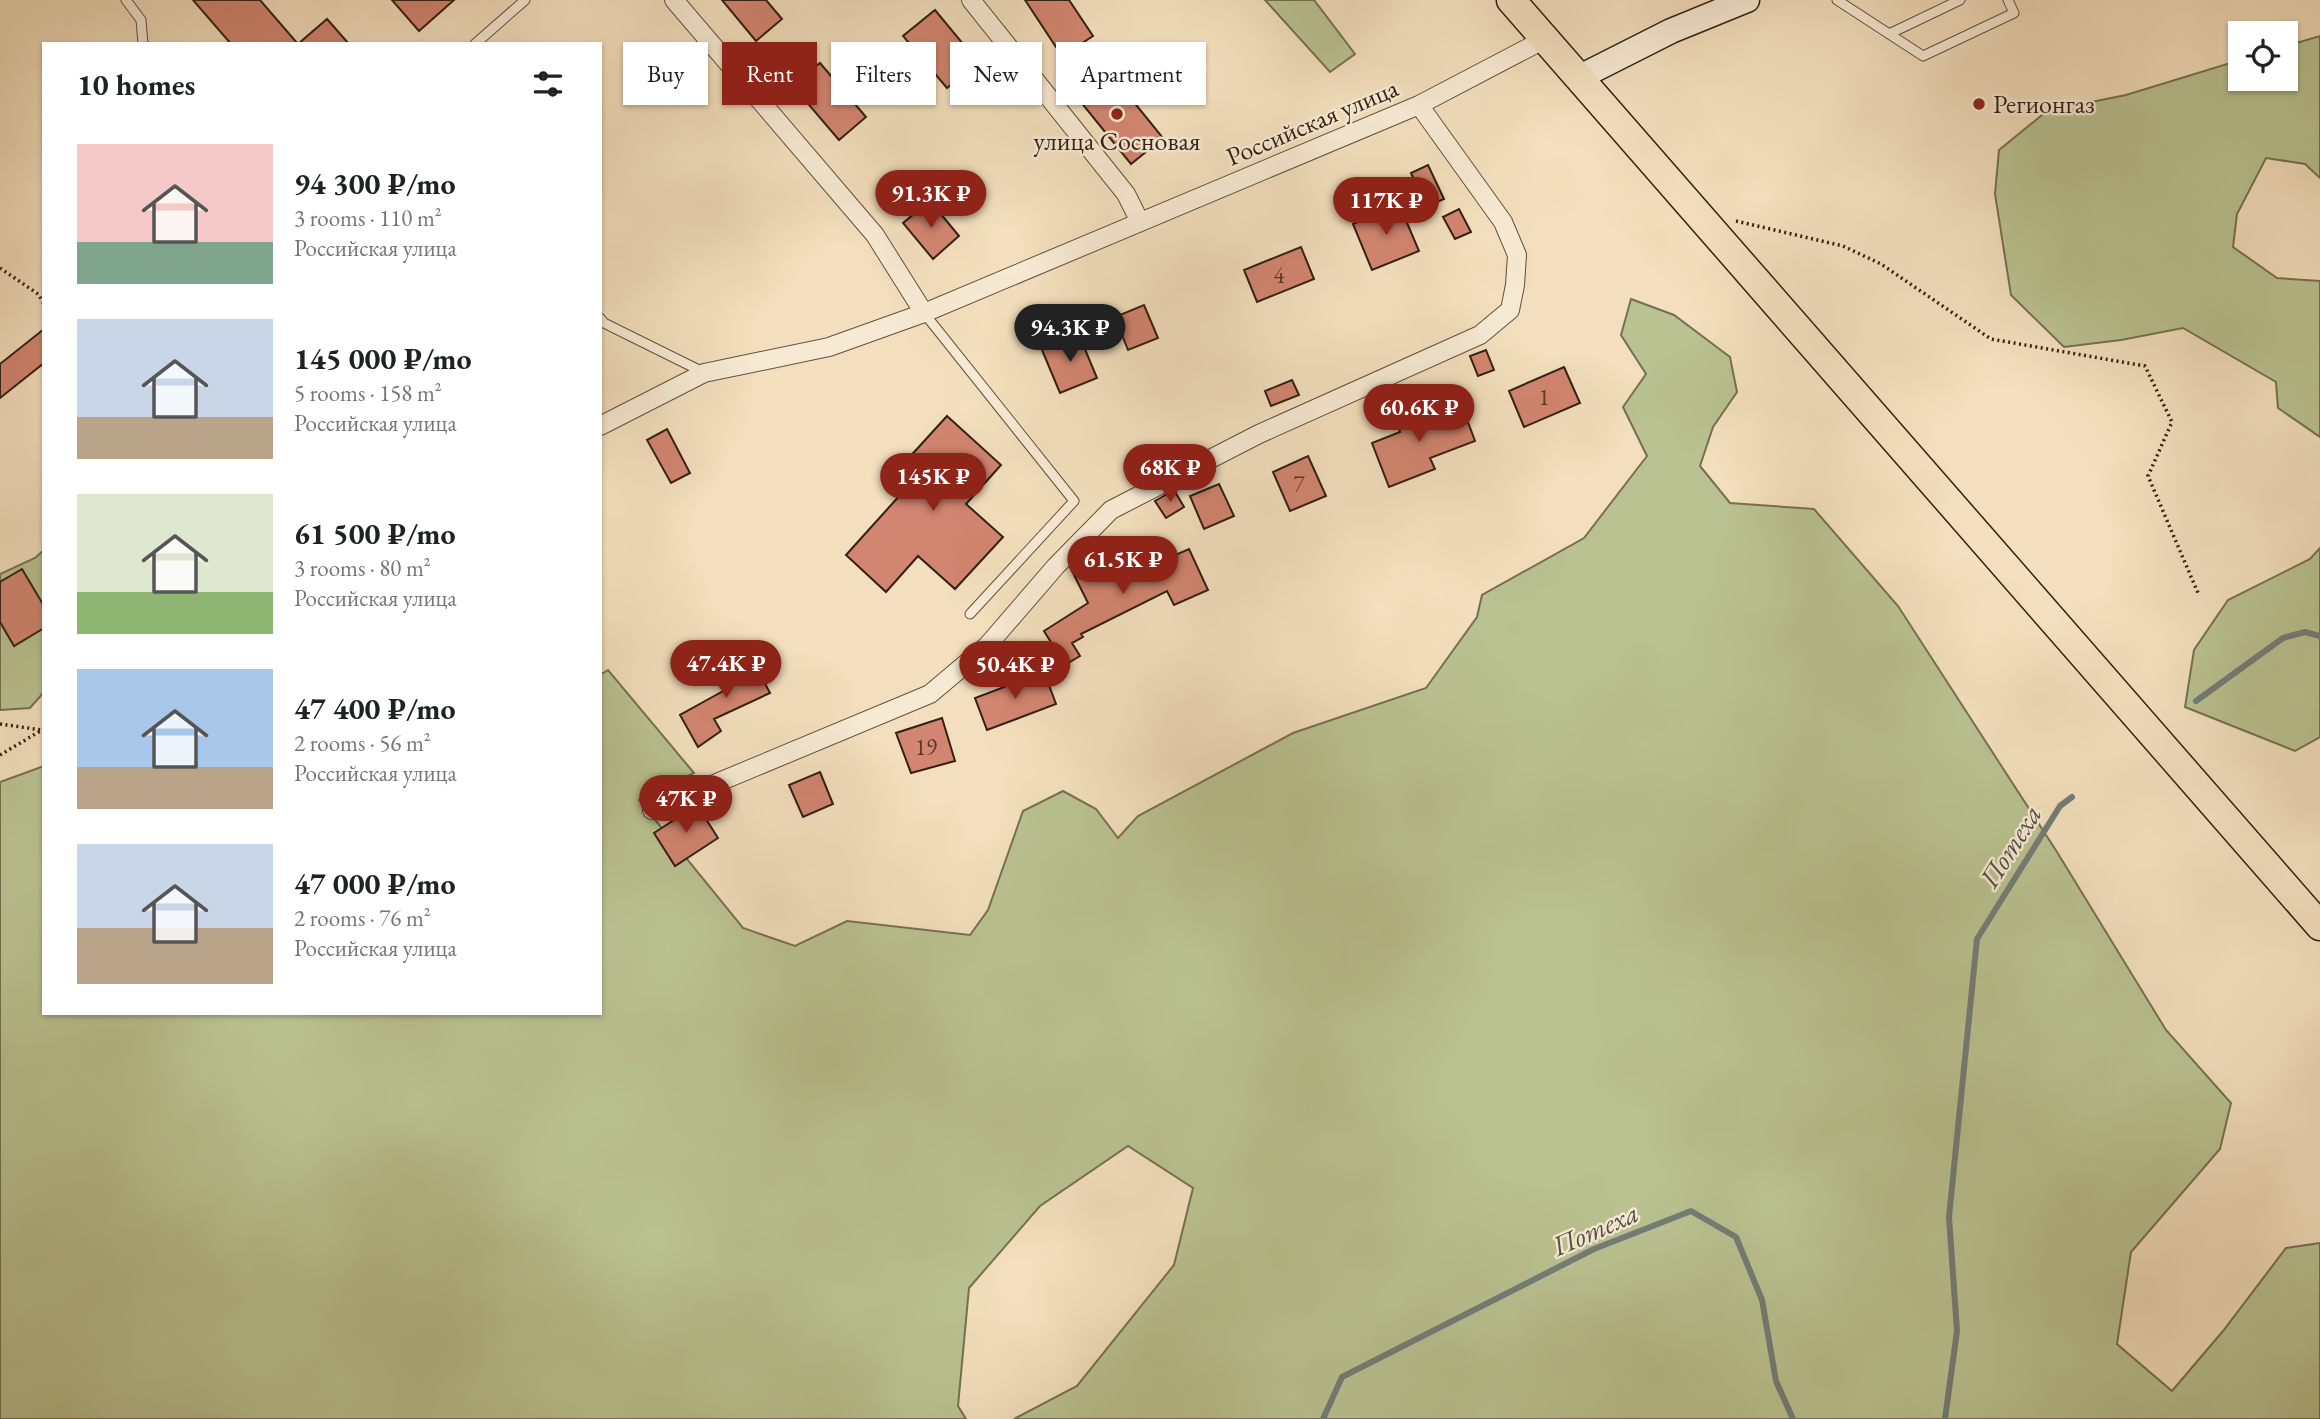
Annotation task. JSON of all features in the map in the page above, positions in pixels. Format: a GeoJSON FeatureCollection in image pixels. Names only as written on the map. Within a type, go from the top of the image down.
{"type":"FeatureCollection","features":[{"type":"Feature","properties":{"kind":"main road"},"geometry":{"type":"LineString","coordinates":[[1511,0],[2320,926]]}},
{"type":"Feature","properties":{"kind":"street"},"geometry":{"type":"LineString","coordinates":[[674,0],[875,235],[924,313]]}},
{"type":"Feature","properties":{"kind":"street"},"geometry":{"type":"LineString","coordinates":[[971,0],[1126,194],[1140,222]]}},
{"type":"Feature","properties":{"kind":"street"},"geometry":{"type":"LineString","coordinates":[[1578,78],[1671,31],[1747,0]]}},
{"type":"Feature","properties":{"kind":"street","name":"Российская улица"},"geometry":{"type":"LineString","coordinates":[[602,425],[704,373],[829,347],[924,313],[1419,105],[1545,39]]}},
{"type":"Feature","properties":{"kind":"street","name":"Российская улица"},"geometry":{"type":"LineString","coordinates":[[652,810],[930,694],[987,646],[1056,566],[1111,510],[1259,434],[1480,335],[1510,310],[1517,255],[1503,222],[1419,105]]}},
{"type":"Feature","properties":{"kind":"lane"},"geometry":{"type":"LineString","coordinates":[[125,0],[141,20],[143,42]]}},
{"type":"Feature","properties":{"kind":"lane"},"geometry":{"type":"LineString","coordinates":[[477,42],[525,0]]}},
{"type":"Feature","properties":{"kind":"lane"},"geometry":{"type":"LineString","coordinates":[[1837,0],[1923,56],[2014,13],[2008,0]]}},
{"type":"Feature","properties":{"kind":"lane"},"geometry":{"type":"LineString","coordinates":[[1889,34],[1960,0]]}},
{"type":"Feature","properties":{"kind":"lane"},"geometry":{"type":"LineString","coordinates":[[924,313],[1074,501],[970,614]]}},
{"type":"Feature","properties":{"kind":"lane"},"geometry":{"type":"LineString","coordinates":[[602,320],[704,373]]}},
{"type":"Feature","properties":{"kind":"path"},"geometry":{"type":"LineString","coordinates":[[1710,229],[1725,218],[1843,246],[1881,264],[1991,339],[2145,366],[2172,422],[2148,476],[2198,593]]}},
{"type":"Feature","properties":{"kind":"path"},"geometry":{"type":"LineString","coordinates":[[0,268],[38,294],[42,301]]}},
{"type":"Feature","properties":{"kind":"path"},"geometry":{"type":"LineString","coordinates":[[0,724],[42,730]]}},
{"type":"Feature","properties":{"kind":"path"},"geometry":{"type":"LineString","coordinates":[[0,755],[42,731]]}},
{"type":"Feature","properties":{"kind":"green space"},"geometry":{"type":"Polygon","coordinates":[[[1265,0],[1314,0],[1355,54],[1330,72],[1265,0]]]}},
{"type":"Feature","properties":{"kind":"green space"},"geometry":{"type":"Polygon","coordinates":[[[2320,36],[2320,178],[2305,164],[2266,158],[2237,214],[2233,247],[2277,278],[2320,281],[2320,437],[2278,408],[2276,382],[2183,328],[2064,347],[2011,295],[1995,194],[1999,150],[2047,111],[2126,95],[2228,64],[2228,91],[2298,91],[2298,42],[2320,36]]]}},
{"type":"Feature","properties":{"kind":"green space"},"geometry":{"type":"Polygon","coordinates":[[[1631,299],[1674,315],[1730,357],[1737,392],[1713,427],[1700,466],[1730,503],[1814,509],[1898,606],[2057,852],[2166,1030],[2231,1103],[2220,1149],[2131,1252],[2117,1344],[2172,1391],[2223,1331],[2286,1248],[2320,1243],[2320,1419],[1014,1419],[1077,1386],[1174,1265],[1193,1188],[1128,1146],[1040,1206],[969,1288],[958,1406],[966,1419],[0,1419],[0,782],[42,767],[42,1015],[602,1015],[602,674],[608,670],[694,773],[639,800],[743,928],[795,946],[847,921],[970,935],[988,910],[1023,811],[1063,791],[1096,809],[1118,838],[1138,816],[1293,733],[1426,688],[1477,617],[1482,595],[1584,538],[1647,456],[1623,407],[1646,374],[1621,335],[1631,299]]]}},
{"type":"Feature","properties":{"kind":"green space"},"geometry":{"type":"Polygon","coordinates":[[[2320,548],[2320,737],[2295,751],[2185,707],[2194,650],[2228,600],[2310,559],[2320,548]]]}},
{"type":"Feature","properties":{"kind":"green space"},"geometry":{"type":"Polygon","coordinates":[[[42,552],[42,694],[30,708],[0,710],[0,574],[35,558],[42,552]]]}},
{"type":"Feature","properties":{"kind":"building"},"geometry":{"type":"Polygon","coordinates":[[[193,0],[260,0],[296,42],[229,42],[193,0]]]}},
{"type":"Feature","properties":{"kind":"building"},"geometry":{"type":"Polygon","coordinates":[[[392,0],[454,0],[419,31],[392,0]]]}},
{"type":"Feature","properties":{"kind":"building"},"geometry":{"type":"Polygon","coordinates":[[[722,0],[766,0],[782,19],[756,41],[722,0]]]}},
{"type":"Feature","properties":{"kind":"building"},"geometry":{"type":"Polygon","coordinates":[[[1025,0],[1069,0],[1093,36],[1084,42],[1056,42],[1056,47],[1025,0]]]}},
{"type":"Feature","properties":{"kind":"building"},"geometry":{"type":"Polygon","coordinates":[[[935,10],[961,42],[950,42],[950,85],[947,88],[936,75],[936,42],[908,42],[903,36],[935,10]]]}},
{"type":"Feature","properties":{"kind":"building"},"geometry":{"type":"Polygon","coordinates":[[[327,19],[347,42],[300,42],[327,19]]]}},
{"type":"Feature","properties":{"kind":"building"},"geometry":{"type":"Polygon","coordinates":[[[820,63],[831,76],[831,105],[856,105],[866,117],[839,140],[809,105],[817,105],[817,65],[820,63]]]}},
{"type":"Feature","properties":{"kind":"building","name":"улица Сосновая"},"geometry":{"type":"Polygon","coordinates":[[[1083,105],[1136,105],[1163,138],[1131,164],[1083,105]]]}},
{"type":"Feature","properties":{"kind":"building"},"geometry":{"type":"Polygon","coordinates":[[[1428,165],[1444,199],[1426,207],[1411,173],[1428,165]]]}},
{"type":"Feature","properties":{"kind":"building"},"geometry":{"type":"Polygon","coordinates":[[[930,201],[959,236],[933,259],[903,223],[930,201]]]}},
{"type":"Feature","properties":{"kind":"building"},"geometry":{"type":"Polygon","coordinates":[[[1399,204],[1419,251],[1372,270],[1353,224],[1399,204]]]}},
{"type":"Feature","properties":{"kind":"building"},"geometry":{"type":"Polygon","coordinates":[[[1459,209],[1471,232],[1455,239],[1443,217],[1459,209]]]}},
{"type":"Feature","properties":{"kind":"building"},"geometry":{"type":"Polygon","coordinates":[[[1301,247],[1314,279],[1257,302],[1244,270],[1301,247]]]}},
{"type":"Feature","properties":{"kind":"building"},"geometry":{"type":"Polygon","coordinates":[[[1144,305],[1158,338],[1128,350],[1115,317],[1144,305]]]}},
{"type":"Feature","properties":{"kind":"building"},"geometry":{"type":"Polygon","coordinates":[[[42,331],[42,365],[0,398],[0,364],[42,331]]]}},
{"type":"Feature","properties":{"kind":"building"},"geometry":{"type":"Polygon","coordinates":[[[1079,335],[1097,378],[1060,393],[1042,350],[1079,335]]]}},
{"type":"Feature","properties":{"kind":"building"},"geometry":{"type":"Polygon","coordinates":[[[1486,350],[1494,370],[1478,376],[1470,356],[1486,350]]]}},
{"type":"Feature","properties":{"kind":"building"},"geometry":{"type":"Polygon","coordinates":[[[1564,367],[1580,403],[1524,427],[1509,391],[1564,367]]]}},
{"type":"Feature","properties":{"kind":"building"},"geometry":{"type":"Polygon","coordinates":[[[1292,380],[1299,395],[1271,406],[1265,391],[1292,380]]]}},
{"type":"Feature","properties":{"kind":"building"},"geometry":{"type":"Polygon","coordinates":[[[1409,403],[1418,427],[1463,409],[1475,441],[1430,458],[1435,469],[1389,487],[1372,443],[1400,432],[1391,410],[1409,403]]]}},
{"type":"Feature","properties":{"kind":"building"},"geometry":{"type":"Polygon","coordinates":[[[947,416],[1001,465],[966,504],[1003,537],[955,589],[918,556],[886,592],[846,555],[910,484],[896,472],[947,416]]]}},
{"type":"Feature","properties":{"kind":"building"},"geometry":{"type":"Polygon","coordinates":[[[667,429],[690,473],[671,483],[647,440],[667,429]]]}},
{"type":"Feature","properties":{"kind":"building"},"geometry":{"type":"Polygon","coordinates":[[[1308,456],[1326,496],[1290,511],[1273,472],[1308,456]]]}},
{"type":"Feature","properties":{"kind":"building"},"geometry":{"type":"Polygon","coordinates":[[[1219,484],[1234,516],[1204,529],[1190,496],[1219,484]]]}},
{"type":"Feature","properties":{"kind":"building"},"geometry":{"type":"Polygon","coordinates":[[[1174,490],[1184,507],[1166,518],[1155,501],[1174,490]]]}},
{"type":"Feature","properties":{"kind":"building"},"geometry":{"type":"Polygon","coordinates":[[[1189,549],[1208,590],[1174,605],[1167,591],[1081,634],[1083,637],[1072,643],[1080,656],[1065,665],[1044,631],[1088,603],[1071,569],[1088,561],[1099,574],[1128,560],[1134,573],[1189,549]]]}},
{"type":"Feature","properties":{"kind":"building"},"geometry":{"type":"Polygon","coordinates":[[[22,569],[42,603],[42,629],[14,646],[0,622],[0,582],[22,569]]]}},
{"type":"Feature","properties":{"kind":"building"},"geometry":{"type":"Polygon","coordinates":[[[751,657],[770,693],[714,719],[721,731],[698,747],[680,715],[725,690],[716,675],[751,657]]]}},
{"type":"Feature","properties":{"kind":"building"},"geometry":{"type":"Polygon","coordinates":[[[1044,672],[1056,704],[987,730],[975,698],[1044,672]]]}},
{"type":"Feature","properties":{"kind":"building"},"geometry":{"type":"Polygon","coordinates":[[[942,718],[955,761],[911,773],[896,733],[942,718]]]}},
{"type":"Feature","properties":{"kind":"building"},"geometry":{"type":"Polygon","coordinates":[[[820,772],[833,804],[803,817],[789,785],[820,772]]]}},
{"type":"Feature","properties":{"kind":"building"},"geometry":{"type":"Polygon","coordinates":[[[697,805],[718,838],[675,866],[654,833],[697,805]]]}},
{"type":"Feature","properties":{"kind":"waterway","name":"Потеха"},"geometry":{"type":"LineString","coordinates":[[2196,701],[2283,638],[2305,632],[2320,636]]}},
{"type":"Feature","properties":{"kind":"waterway","name":"Потеха"},"geometry":{"type":"LineString","coordinates":[[1945,1419],[1957,1331],[1949,1217],[1977,939],[2060,806],[2072,797]]}},
{"type":"Feature","properties":{"kind":"waterway","name":"Потеха"},"geometry":{"type":"LineString","coordinates":[[1323,1419],[1342,1377],[1594,1249],[1691,1211],[1736,1237],[1762,1300],[1776,1381],[1793,1419]]}},
{"type":"Feature","properties":{"kind":"place","name":"Регионгаз"},"geometry":{"type":"Point","coordinates":[1979,104]}},
{"type":"Feature","properties":{"kind":"place","name":"улица Сосновая"},"geometry":{"type":"Point","coordinates":[1117,114]}}]}
